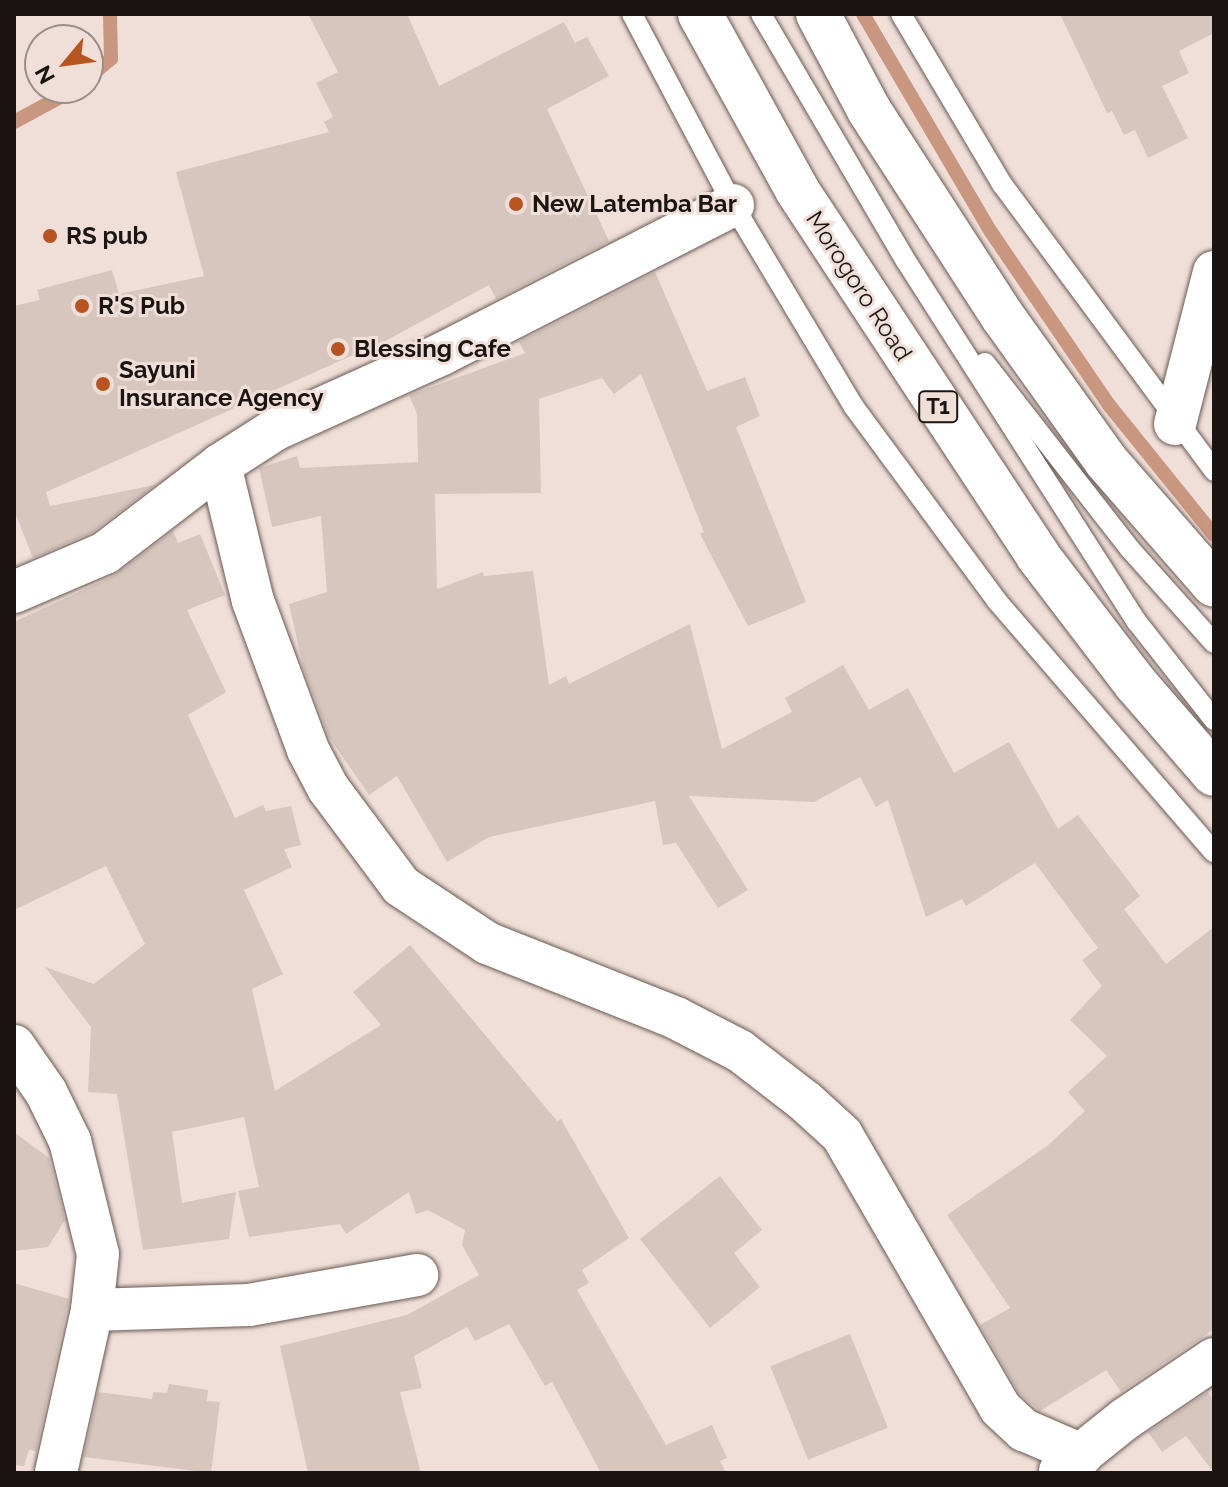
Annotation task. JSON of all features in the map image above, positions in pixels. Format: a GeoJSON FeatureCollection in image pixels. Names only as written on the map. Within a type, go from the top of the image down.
{"type":"FeatureCollection","features":[{"type":"Feature","properties":{"kind":"highway","name":"Morogoro Road"},"geometry":{"type":"LineString","coordinates":[[700,14],[797,190],[1038,556],[1136,684],[1214,774]]}},
{"type":"Feature","properties":{"kind":"highway"},"geometry":{"type":"LineString","coordinates":[[818,14],[869,110],[1003,317],[1106,461],[1214,585]]}},
{"type":"Feature","properties":{"kind":"street"},"geometry":{"type":"LineString","coordinates":[[14,592],[105,553],[220,465],[276,429],[442,354],[733,205]]}},
{"type":"Feature","properties":{"kind":"street"},"geometry":{"type":"LineString","coordinates":[[1175,424],[1214,272]]}},
{"type":"Feature","properties":{"kind":"street"},"geometry":{"type":"LineString","coordinates":[[220,465],[253,601],[308,750],[328,788],[401,886],[487,943],[676,1018],[740,1051],[806,1102],[842,1135],[1000,1408],[1070,1464],[1214,1359]]}},
{"type":"Feature","properties":{"kind":"street"},"geometry":{"type":"LineString","coordinates":[[14,1046],[46,1092],[70,1141],[98,1254],[92,1310],[56,1473]]}},
{"type":"Feature","properties":{"kind":"street"},"geometry":{"type":"LineString","coordinates":[[92,1310],[249,1305],[417,1275]]}},
{"type":"Feature","properties":{"kind":"lane"},"geometry":{"type":"LineString","coordinates":[[632,14],[733,205],[854,407],[988,589],[1214,852]]}},
{"type":"Feature","properties":{"kind":"lane"},"geometry":{"type":"LineString","coordinates":[[761,14],[906,261],[1137,622],[1214,720]]}},
{"type":"Feature","properties":{"kind":"lane"},"geometry":{"type":"LineString","coordinates":[[901,14],[1002,184],[1175,424],[1214,471]]}},
{"type":"Feature","properties":{"kind":"lane"},"geometry":{"type":"LineString","coordinates":[[906,261],[1130,549],[1214,643]]}},
{"type":"Feature","properties":{"kind":"building"},"geometry":{"type":"Polygon","coordinates":[[[308,14],[407,14],[439,86],[564,22],[575,43],[587,37],[609,76],[547,109],[609,241],[496,299],[489,285],[387,340],[46,492],[50,506],[155,485],[93,532],[33,558],[14,510],[14,306],[40,300],[37,290],[112,270],[119,294],[204,276],[176,172],[329,132],[324,122],[333,117],[316,83],[338,72],[308,14]]]}},
{"type":"Feature","properties":{"kind":"building"},"geometry":{"type":"Polygon","coordinates":[[[1060,14],[1214,14],[1214,33],[1179,51],[1189,73],[1162,86],[1188,138],[1148,158],[1135,130],[1124,135],[1112,111],[1107,113],[1060,14]]]}},
{"type":"Feature","properties":{"kind":"building"},"geometry":{"type":"Polygon","coordinates":[[[655,272],[707,391],[745,377],[760,416],[736,427],[806,602],[748,626],[700,534],[704,532],[641,374],[614,394],[602,378],[539,399],[541,493],[435,494],[437,589],[483,572],[484,576],[533,571],[549,685],[566,676],[569,684],[690,624],[722,749],[792,712],[785,698],[843,665],[869,710],[908,688],[954,773],[1009,742],[1058,829],[1078,815],[1140,896],[1124,909],[1166,964],[1214,927],[1214,1329],[1121,1392],[1106,1370],[1040,1411],[1019,1393],[980,1325],[1010,1308],[947,1215],[1047,1146],[1085,1111],[1068,1092],[1107,1056],[1070,1020],[1102,986],[1082,960],[1098,948],[1035,863],[966,906],[962,899],[926,917],[888,800],[876,807],[860,777],[814,802],[689,796],[748,890],[718,908],[676,843],[663,845],[655,801],[489,837],[447,862],[397,776],[369,795],[329,737],[303,667],[289,604],[327,592],[321,516],[272,527],[259,468],[297,456],[300,468],[418,462],[417,414],[409,395],[525,353],[519,342],[655,272]]]}},
{"type":"Feature","properties":{"kind":"building"},"geometry":{"type":"Polygon","coordinates":[[[173,531],[178,543],[200,534],[225,595],[187,610],[226,692],[188,715],[235,818],[263,805],[266,811],[291,806],[301,845],[284,849],[292,867],[244,890],[283,974],[252,989],[275,1091],[381,1025],[353,992],[410,945],[557,1121],[561,1119],[629,1238],[582,1270],[589,1283],[577,1290],[666,1445],[712,1425],[727,1458],[720,1461],[726,1473],[601,1473],[552,1382],[545,1386],[509,1324],[475,1341],[467,1327],[414,1356],[422,1388],[400,1392],[421,1473],[308,1473],[280,1346],[407,1315],[479,1275],[462,1245],[465,1230],[428,1210],[416,1214],[409,1192],[346,1234],[340,1224],[249,1237],[238,1191],[259,1187],[244,1117],[172,1132],[182,1203],[236,1192],[229,1239],[143,1250],[117,1094],[88,1092],[91,1027],[45,967],[94,984],[145,944],[106,866],[14,910],[14,622],[115,575],[173,531]]]}},
{"type":"Feature","properties":{"kind":"building"},"geometry":{"type":"Polygon","coordinates":[[[14,1132],[49,1158],[65,1220],[48,1247],[14,1251],[14,1132]]]}},
{"type":"Feature","properties":{"kind":"building"},"geometry":{"type":"Polygon","coordinates":[[[720,1176],[762,1230],[734,1253],[760,1287],[710,1328],[640,1239],[720,1176]]]}},
{"type":"Feature","properties":{"kind":"building"},"geometry":{"type":"Polygon","coordinates":[[[14,1283],[69,1299],[36,1451],[29,1450],[24,1466],[14,1465],[14,1283]]]}},
{"type":"Feature","properties":{"kind":"building"},"geometry":{"type":"Polygon","coordinates":[[[850,1334],[888,1428],[808,1460],[770,1366],[850,1334]]]}},
{"type":"Feature","properties":{"kind":"building"},"geometry":{"type":"Polygon","coordinates":[[[169,1384],[208,1390],[207,1401],[220,1402],[211,1473],[84,1457],[98,1392],[152,1399],[153,1392],[167,1393],[169,1384]]]}},
{"type":"Feature","properties":{"kind":"building"},"geometry":{"type":"Polygon","coordinates":[[[1208,1392],[1214,1401],[1214,1473],[1186,1436],[1162,1452],[1148,1432],[1208,1392]]]}},
{"type":"Feature","properties":{"kind":"waterway"},"geometry":{"type":"LineString","coordinates":[[104,65],[111,59],[110,14]]}},
{"type":"Feature","properties":{"kind":"waterway"},"geometry":{"type":"LineString","coordinates":[[863,14],[991,232],[1109,405],[1214,535]]}},
{"type":"Feature","properties":{"kind":"waterway"},"geometry":{"type":"LineString","coordinates":[[14,122],[47,104]]}},
{"type":"Feature","properties":{"kind":"place","name":"New Latemba Bar"},"geometry":{"type":"Point","coordinates":[516,204]}},
{"type":"Feature","properties":{"kind":"place","name":"RS pub"},"geometry":{"type":"Point","coordinates":[50,236]}},
{"type":"Feature","properties":{"kind":"place","name":"R'S Pub"},"geometry":{"type":"Point","coordinates":[82,306]}},
{"type":"Feature","properties":{"kind":"place","name":"Blessing Cafe"},"geometry":{"type":"Point","coordinates":[338,349]}},
{"type":"Feature","properties":{"kind":"place","name":"Sayuni Insurance Agency"},"geometry":{"type":"Point","coordinates":[103,384]}}]}
